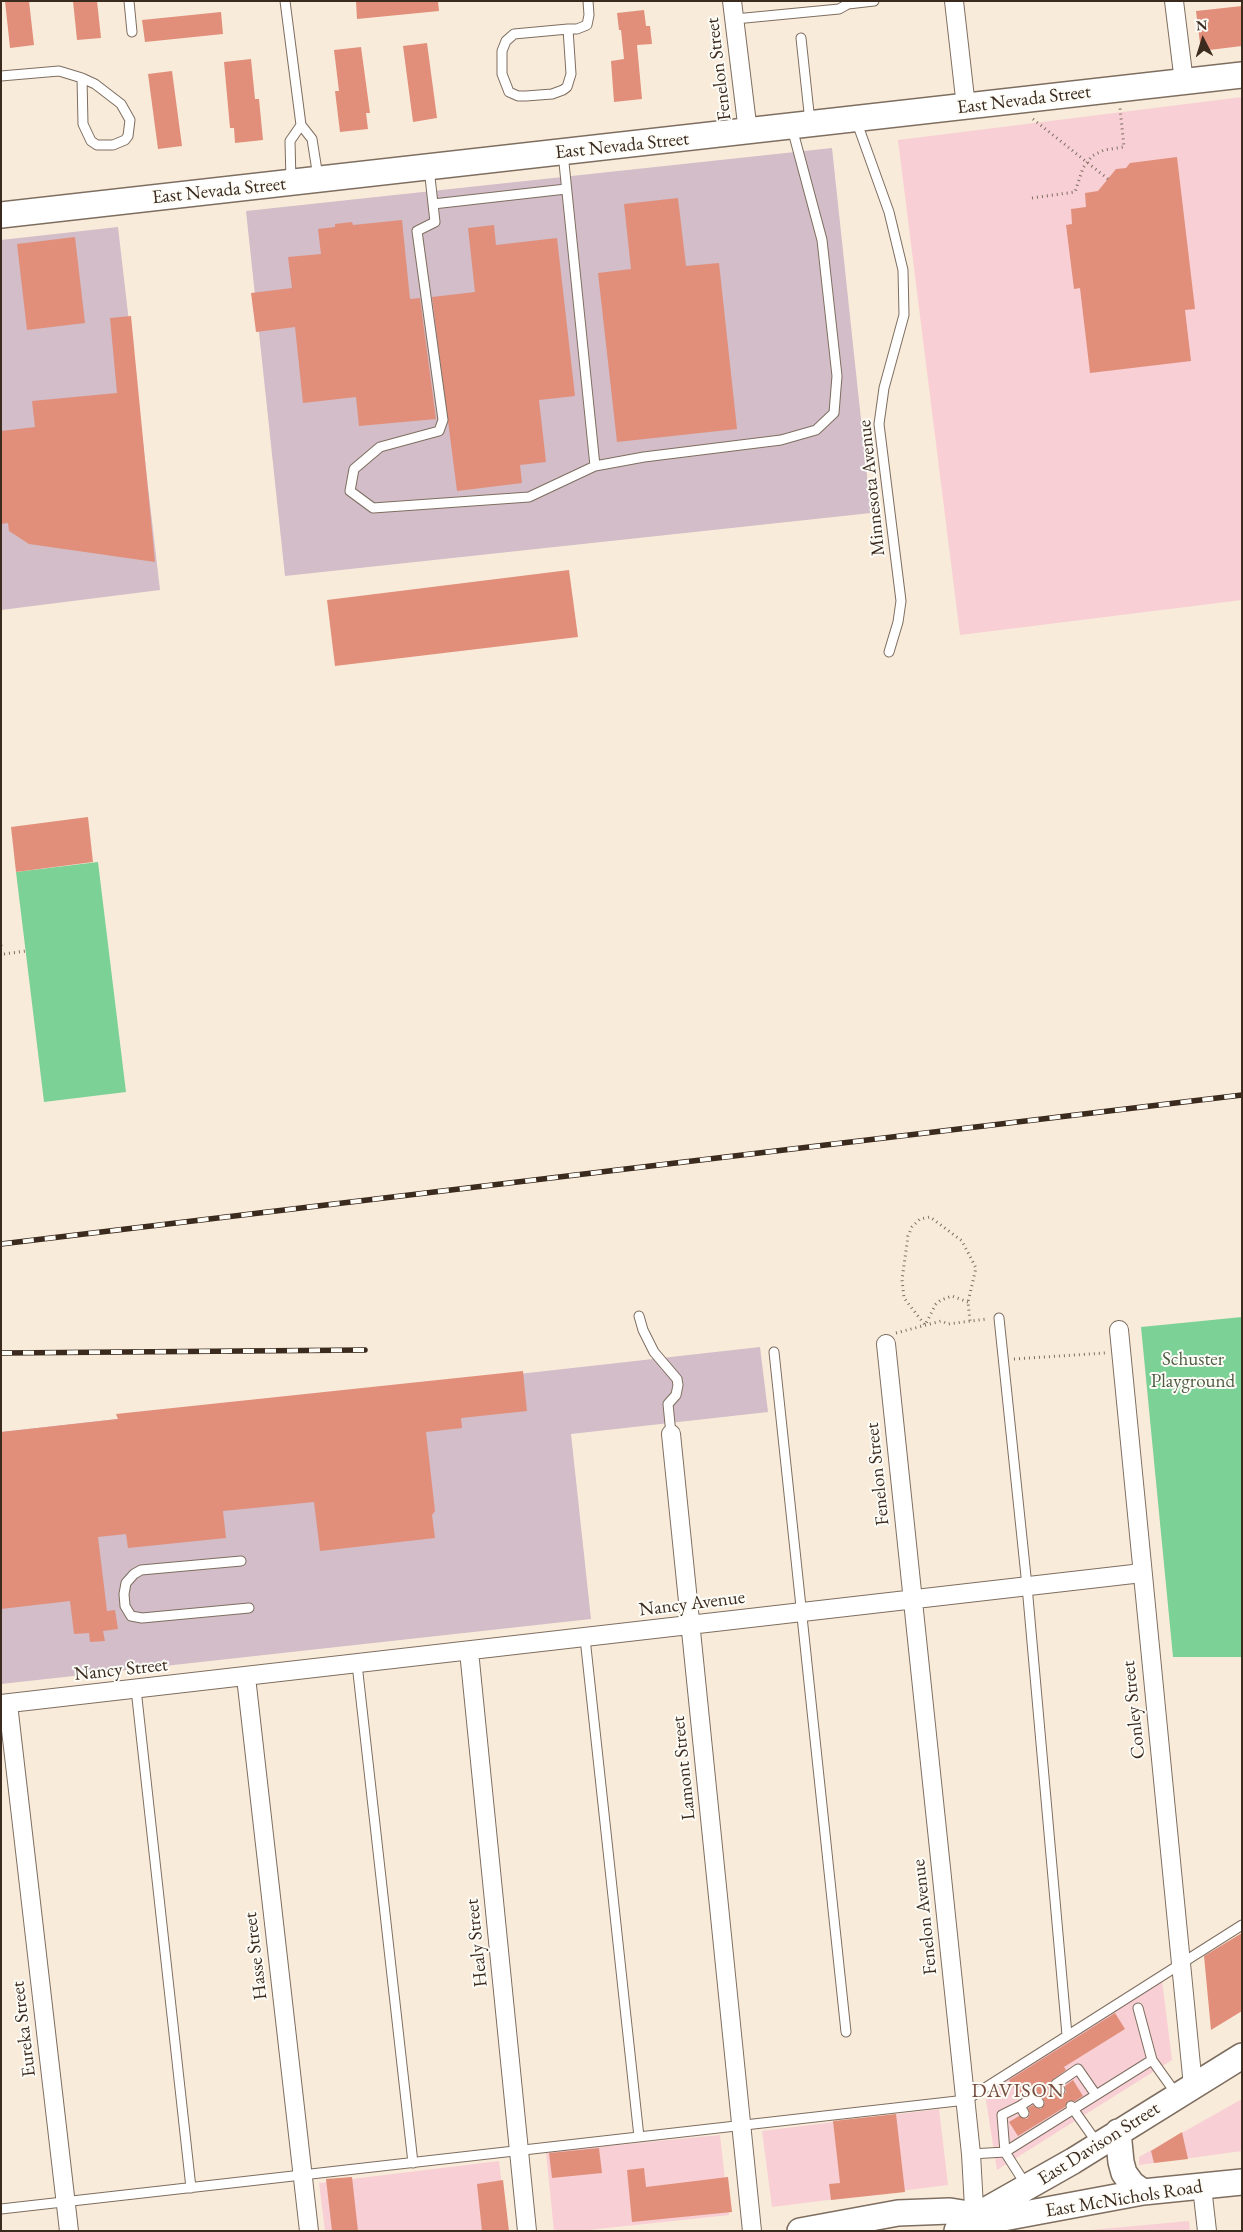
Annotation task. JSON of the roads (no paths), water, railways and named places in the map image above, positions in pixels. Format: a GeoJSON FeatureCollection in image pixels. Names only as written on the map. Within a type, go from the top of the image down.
{"type":"FeatureCollection","features":[{"type":"Feature","properties":{"kind":"street","name":"Fenelon Street"},"geometry":{"type":"LineString","coordinates":[[732,1],[748,132]]}},
{"type":"Feature","properties":{"kind":"street"},"geometry":{"type":"LineString","coordinates":[[954,1],[966,107]]}},
{"type":"Feature","properties":{"kind":"street"},"geometry":{"type":"LineString","coordinates":[[1174,1],[1184,82]]}},
{"type":"Feature","properties":{"kind":"street","name":"East Nevada Street"},"geometry":{"type":"LineString","coordinates":[[1,215],[1242,75]]}},
{"type":"Feature","properties":{"kind":"street","name":"Conley Street"},"geometry":{"type":"LineString","coordinates":[[1119,1330],[1180,1964],[1185,2091]]}},
{"type":"Feature","properties":{"kind":"street","name":"Fenelon Street"},"geometry":{"type":"LineString","coordinates":[[886,1344],[912,1599]]}},
{"type":"Feature","properties":{"kind":"street","name":"Lamont Street"},"geometry":{"type":"LineString","coordinates":[[671,1434],[752,2231]]}},
{"type":"Feature","properties":{"kind":"street","name":"Nancy Avenue"},"geometry":{"type":"LineString","coordinates":[[246,1677],[1142,1573]]}},
{"type":"Feature","properties":{"kind":"street","name":"Fenelon Avenue"},"geometry":{"type":"LineString","coordinates":[[912,1599],[971,2154],[969,2226]]}},
{"type":"Feature","properties":{"kind":"street","name":"Healy Street"},"geometry":{"type":"LineString","coordinates":[[469,1651],[527,2231]]}},
{"type":"Feature","properties":{"kind":"street","name":"Nancy Street"},"geometry":{"type":"LineString","coordinates":[[5,1704],[246,1677]]}},
{"type":"Feature","properties":{"kind":"street","name":"Hasse Street"},"geometry":{"type":"LineString","coordinates":[[246,1677],[308,2231]]}},
{"type":"Feature","properties":{"kind":"street","name":"Eureka Street"},"geometry":{"type":"LineString","coordinates":[[5,1704],[69,2231]]}},
{"type":"Feature","properties":{"kind":"street","name":"East Davison Street"},"geometry":{"type":"LineString","coordinates":[[969,2226],[1027,2188],[1242,2056]]}},
{"type":"Feature","properties":{"kind":"street"},"geometry":{"type":"LineString","coordinates":[[1108,2138],[1124,2173],[1132,2184],[1143,2192]]}},
{"type":"Feature","properties":{"kind":"street","name":"East McNichols Road"},"geometry":{"type":"LineString","coordinates":[[800,2231],[898,2212],[961,2212],[969,2226],[981,2220],[1007,2218],[1143,2192],[1242,2182]]}},
{"type":"Feature","properties":{"kind":"street"},"geometry":{"type":"LineString","coordinates":[[1202,2187],[1207,2231]]}},
{"type":"Feature","properties":{"kind":"lane"},"geometry":{"type":"LineString","coordinates":[[128,1],[132,32]]}},
{"type":"Feature","properties":{"kind":"lane"},"geometry":{"type":"LineString","coordinates":[[285,1],[301,125],[312,138],[318,180]]}},
{"type":"Feature","properties":{"kind":"lane"},"geometry":{"type":"LineString","coordinates":[[568,29],[571,74],[567,87],[552,94],[518,96],[509,92],[502,74],[502,51],[506,41],[514,34],[568,29],[578,29],[587,25],[589,20],[588,1]]}},
{"type":"Feature","properties":{"kind":"lane"},"geometry":{"type":"LineString","coordinates":[[734,19],[839,9],[848,3],[874,1]]}},
{"type":"Feature","properties":{"kind":"lane"},"geometry":{"type":"LineString","coordinates":[[429,168],[435,222],[417,231],[443,420],[439,431],[380,447],[354,469],[350,491],[373,508],[529,497],[595,466],[644,456],[781,440],[816,430],[834,413],[837,376],[822,240],[801,126],[801,38]]}},
{"type":"Feature","properties":{"kind":"lane"},"geometry":{"type":"LineString","coordinates":[[1,76],[59,71],[82,78],[95,84],[121,104],[130,120],[128,136],[125,140],[113,145],[98,145],[91,141],[83,124],[82,78]]}},
{"type":"Feature","properties":{"kind":"lane","name":"Minnesota Avenue"},"geometry":{"type":"LineString","coordinates":[[856,120],[889,212],[903,270],[904,315],[884,388],[878,424],[901,601],[898,622],[889,652]]}},
{"type":"Feature","properties":{"kind":"lane"},"geometry":{"type":"LineString","coordinates":[[291,183],[290,141],[301,125]]}},
{"type":"Feature","properties":{"kind":"lane"},"geometry":{"type":"LineString","coordinates":[[563,153],[595,466]]}},
{"type":"Feature","properties":{"kind":"lane"},"geometry":{"type":"LineString","coordinates":[[433,204],[566,189]]}},
{"type":"Feature","properties":{"kind":"lane","name":"Lamont Street"},"geometry":{"type":"LineString","coordinates":[[639,1316],[643,1330],[654,1352],[677,1379],[676,1395],[668,1404],[671,1434]]}},
{"type":"Feature","properties":{"kind":"lane"},"geometry":{"type":"LineString","coordinates":[[999,1318],[1027,1586],[1067,2036]]}},
{"type":"Feature","properties":{"kind":"lane"},"geometry":{"type":"LineString","coordinates":[[774,1352],[846,2032]]}},
{"type":"Feature","properties":{"kind":"lane"},"geometry":{"type":"LineString","coordinates":[[241,1561],[141,1570],[134,1574],[126,1583],[124,1594],[125,1606],[131,1616],[142,1618],[249,1608]]}},
{"type":"Feature","properties":{"kind":"lane"},"geometry":{"type":"LineString","coordinates":[[584,1638],[639,2137]]}},
{"type":"Feature","properties":{"kind":"lane"},"geometry":{"type":"LineString","coordinates":[[357,1664],[413,2163]]}},
{"type":"Feature","properties":{"kind":"lane"},"geometry":{"type":"LineString","coordinates":[[136,1689],[191,2188]]}},
{"type":"Feature","properties":{"kind":"lane"},"geometry":{"type":"LineString","coordinates":[[1,2209],[966,2100],[1242,1925]]}},
{"type":"Feature","properties":{"kind":"lane"},"geometry":{"type":"LineString","coordinates":[[1138,2008],[1152,2060],[1185,2091]]}},
{"type":"Feature","properties":{"kind":"lane"},"geometry":{"type":"LineString","coordinates":[[971,2154],[1004,2152],[1072,2107],[1152,2060]]}},
{"type":"Feature","properties":{"kind":"lane"},"geometry":{"type":"LineString","coordinates":[[1056,2086],[1078,2069],[1096,2094]]}},
{"type":"Feature","properties":{"kind":"lane"},"geometry":{"type":"LineString","coordinates":[[1027,2188],[1004,2152],[1002,2115],[1022,2110],[1037,2098]]}},
{"type":"Feature","properties":{"kind":"lane"},"geometry":{"type":"LineString","coordinates":[[1072,2107],[1108,2138]]}},
{"type":"Feature","properties":{"kind":"railway"},"geometry":{"type":"LineString","coordinates":[[1,1244],[1242,1095]]}},
{"type":"Feature","properties":{"kind":"railway"},"geometry":{"type":"LineString","coordinates":[[1,1353],[365,1350]]}},
{"type":"Feature","properties":{"kind":"district","name":"DAVISON"},"geometry":{"type":"Point","coordinates":[1018,2092]}},
{"type":"Feature","properties":{"kind":"park label","name":"Schuster Playground"},"geometry":{"type":"Point","coordinates":[1193,1371]}}]}
